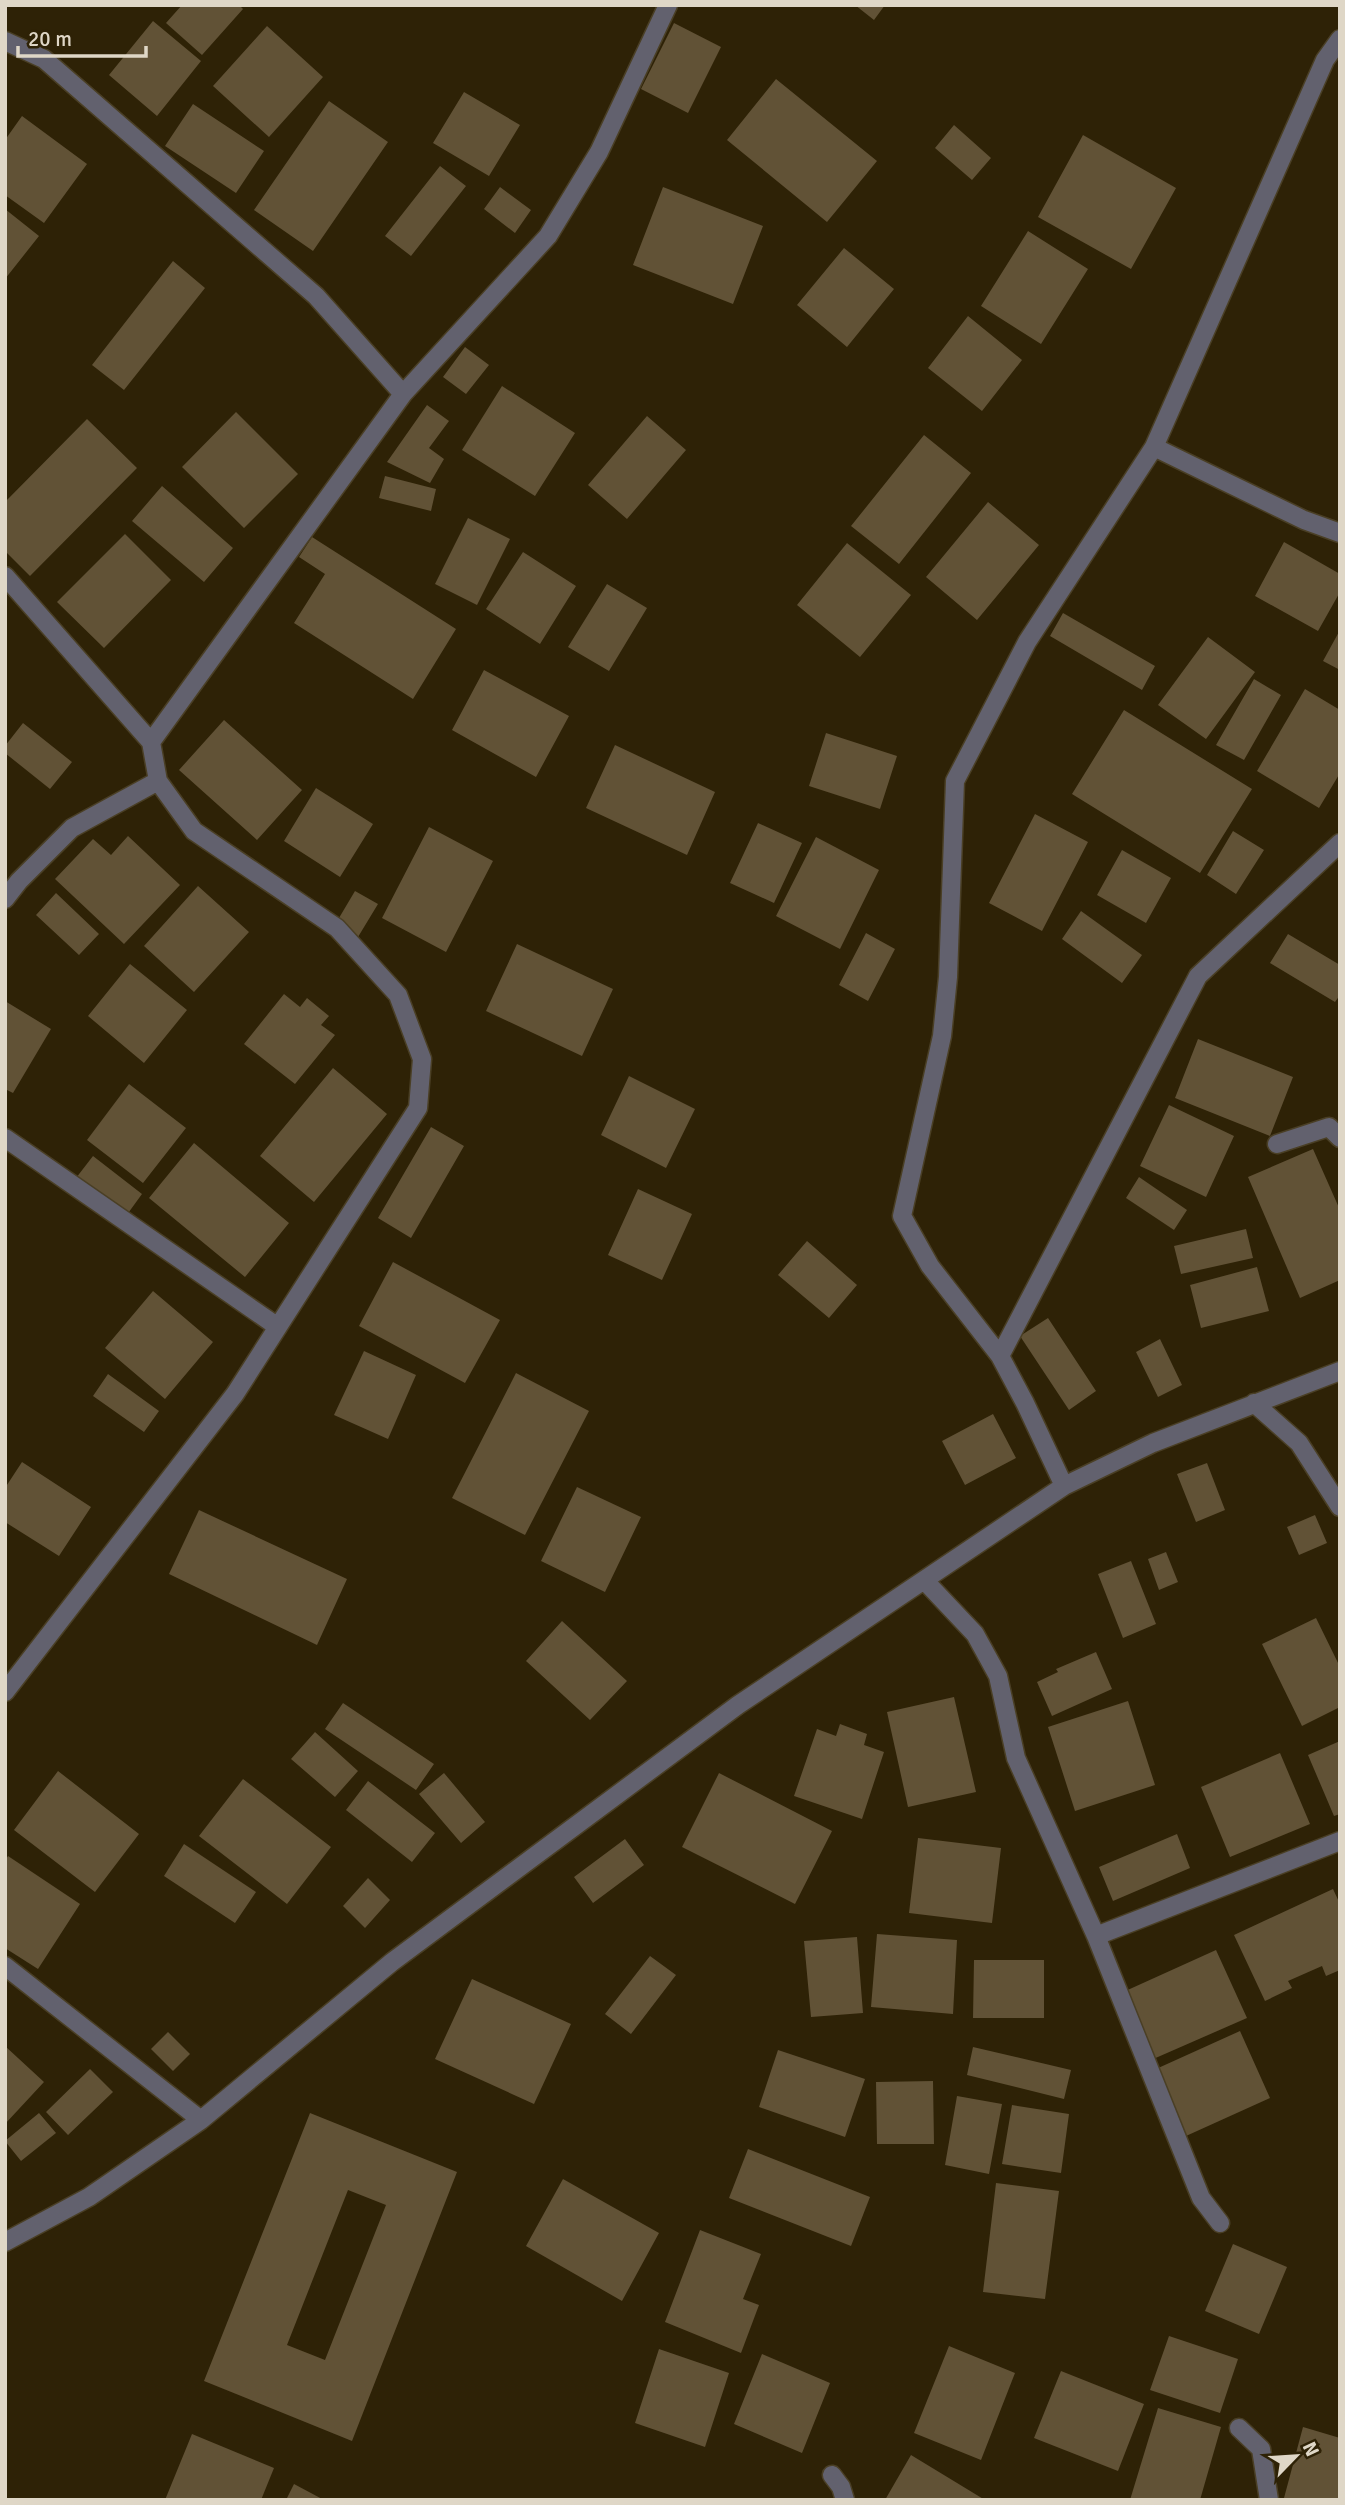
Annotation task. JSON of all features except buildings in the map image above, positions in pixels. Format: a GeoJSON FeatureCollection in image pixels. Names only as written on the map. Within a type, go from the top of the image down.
{"type":"FeatureCollection","features":[{"type":"Feature","properties":{"kind":"street"},"geometry":{"type":"LineString","coordinates":[[150,742],[403,394],[548,236],[599,152],[668,5]]}},
{"type":"Feature","properties":{"kind":"street"},"geometry":{"type":"LineString","coordinates":[[1064,1486],[1000,1356],[930,1266],[902,1216],[942,1036],[948,977],[955,781],[1027,642],[1154,447],[1325,60],[1340,38]]}},
{"type":"Feature","properties":{"kind":"street"},"geometry":{"type":"LineString","coordinates":[[5,41],[44,59],[316,296],[403,394]]}},
{"type":"Feature","properties":{"kind":"street"},"geometry":{"type":"LineString","coordinates":[[1154,447],[1304,520],[1340,533]]}},
{"type":"Feature","properties":{"kind":"street"},"geometry":{"type":"LineString","coordinates":[[5,576],[150,742],[158,781],[194,831],[337,928],[398,995],[422,1059],[418,1108],[235,1394],[5,1692]]}},
{"type":"Feature","properties":{"kind":"street"},"geometry":{"type":"LineString","coordinates":[[5,899],[19,881],[72,828],[158,781]]}},
{"type":"Feature","properties":{"kind":"street"},"geometry":{"type":"LineString","coordinates":[[1000,1356],[1198,976],[1340,843]]}},
{"type":"Feature","properties":{"kind":"street"},"geometry":{"type":"LineString","coordinates":[[1278,1144],[1329,1127],[1340,1138]]}},
{"type":"Feature","properties":{"kind":"street"},"geometry":{"type":"LineString","coordinates":[[5,1138],[278,1326]]}},
{"type":"Feature","properties":{"kind":"street"},"geometry":{"type":"LineString","coordinates":[[5,2242],[89,2197],[201,2120],[403,1954],[738,1705],[1064,1486],[1153,1443],[1340,1371]]}},
{"type":"Feature","properties":{"kind":"street"},"geometry":{"type":"LineString","coordinates":[[1254,1403],[1299,1443],[1340,1507]]}},
{"type":"Feature","properties":{"kind":"street"},"geometry":{"type":"LineString","coordinates":[[925,1581],[975,1634],[998,1676],[1016,1758],[1096,1936],[1201,2198],[1220,2223]]}},
{"type":"Feature","properties":{"kind":"street"},"geometry":{"type":"LineString","coordinates":[[1096,1936],[1340,1841]]}},
{"type":"Feature","properties":{"kind":"street"},"geometry":{"type":"LineString","coordinates":[[5,1966],[201,2120]]}},
{"type":"Feature","properties":{"kind":"street"},"geometry":{"type":"LineString","coordinates":[[1239,2428],[1261,2449],[1269,2500]]}},
{"type":"Feature","properties":{"kind":"street"},"geometry":{"type":"LineString","coordinates":[[832,2475],[841,2487],[845,2500]]}}]}
